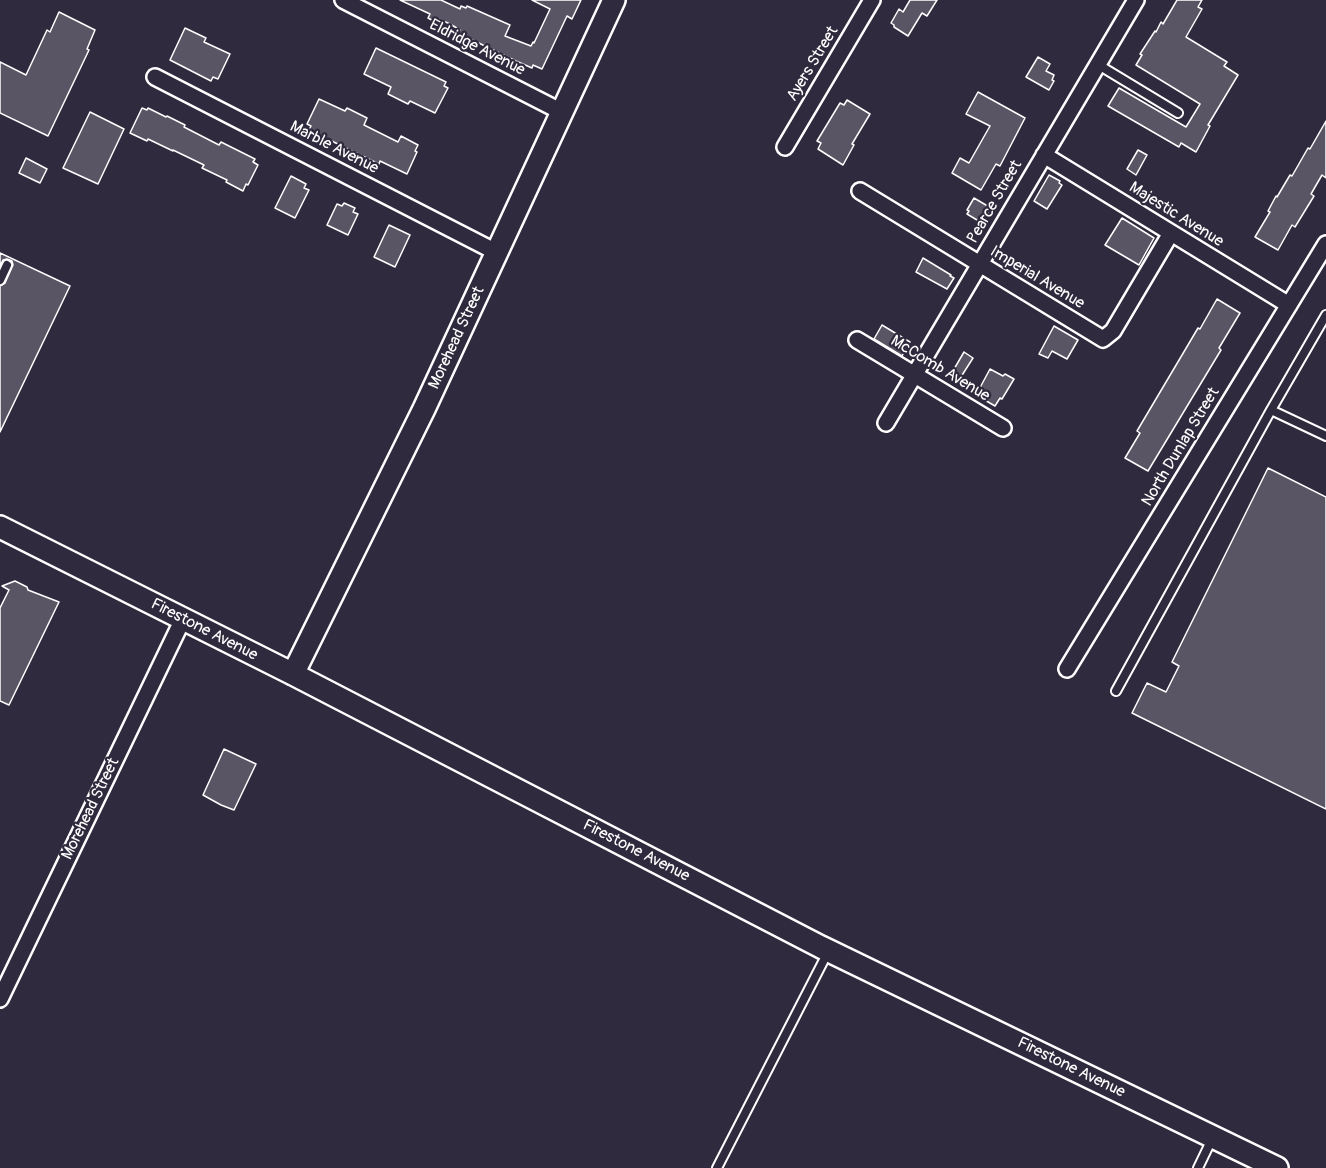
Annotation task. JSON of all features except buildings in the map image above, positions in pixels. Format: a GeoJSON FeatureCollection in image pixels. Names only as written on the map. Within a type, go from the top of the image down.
{"type":"FeatureCollection","features":[{"type":"Feature","properties":{"kind":"main road","name":"Morehead Street"},"geometry":{"type":"LineString","coordinates":[[293,674],[424,409],[614,0]]}},
{"type":"Feature","properties":{"kind":"main road","name":"Firestone Avenue"},"geometry":{"type":"LineString","coordinates":[[2,532],[293,674],[828,951],[1277,1168]]}},
{"type":"Feature","properties":{"kind":"street","name":"Eldridge Avenue"},"geometry":{"type":"LineString","coordinates":[[343,0],[372,6],[562,111]]}},
{"type":"Feature","properties":{"kind":"street","name":"Ayers Street"},"geometry":{"type":"LineString","coordinates":[[786,147],[872,0]]}},
{"type":"Feature","properties":{"kind":"street","name":"Pearce Street"},"geometry":{"type":"LineString","coordinates":[[886,423],[1136,0]]}},
{"type":"Feature","properties":{"kind":"street","name":"Marble Avenue"},"geometry":{"type":"LineString","coordinates":[[155,77],[496,252]]}},
{"type":"Feature","properties":{"kind":"street","name":"Majestic Avenue"},"geometry":{"type":"LineString","coordinates":[[1044,155],[1289,305]]}},
{"type":"Feature","properties":{"kind":"street","name":"Imperial Avenue"},"geometry":{"type":"LineString","coordinates":[[860,191],[1103,339],[1113,331],[1171,233]]}},
{"type":"Feature","properties":{"kind":"street","name":"North Dunlap Street"},"geometry":{"type":"LineString","coordinates":[[1067,669],[1326,244]]}},
{"type":"Feature","properties":{"kind":"street","name":"McComb Avenue"},"geometry":{"type":"LineString","coordinates":[[857,340],[1004,428]]}},
{"type":"Feature","properties":{"kind":"street","name":"Morehead Street"},"geometry":{"type":"LineString","coordinates":[[0,999],[183,619]]}},
{"type":"Feature","properties":{"kind":"lane"},"geometry":{"type":"LineString","coordinates":[[1097,64],[1178,113]]}},
{"type":"Feature","properties":{"kind":"lane"},"geometry":{"type":"LineString","coordinates":[[0,280],[7,265]]}},
{"type":"Feature","properties":{"kind":"lane"},"geometry":{"type":"LineString","coordinates":[[1116,691],[1326,315]]}},
{"type":"Feature","properties":{"kind":"lane"},"geometry":{"type":"LineString","coordinates":[[1271,410],[1326,436]]}},
{"type":"Feature","properties":{"kind":"lane"},"geometry":{"type":"LineString","coordinates":[[717,1168],[828,951]]}},
{"type":"Feature","properties":{"kind":"lane"},"geometry":{"type":"LineString","coordinates":[[1198,1168],[1213,1138]]}}]}
